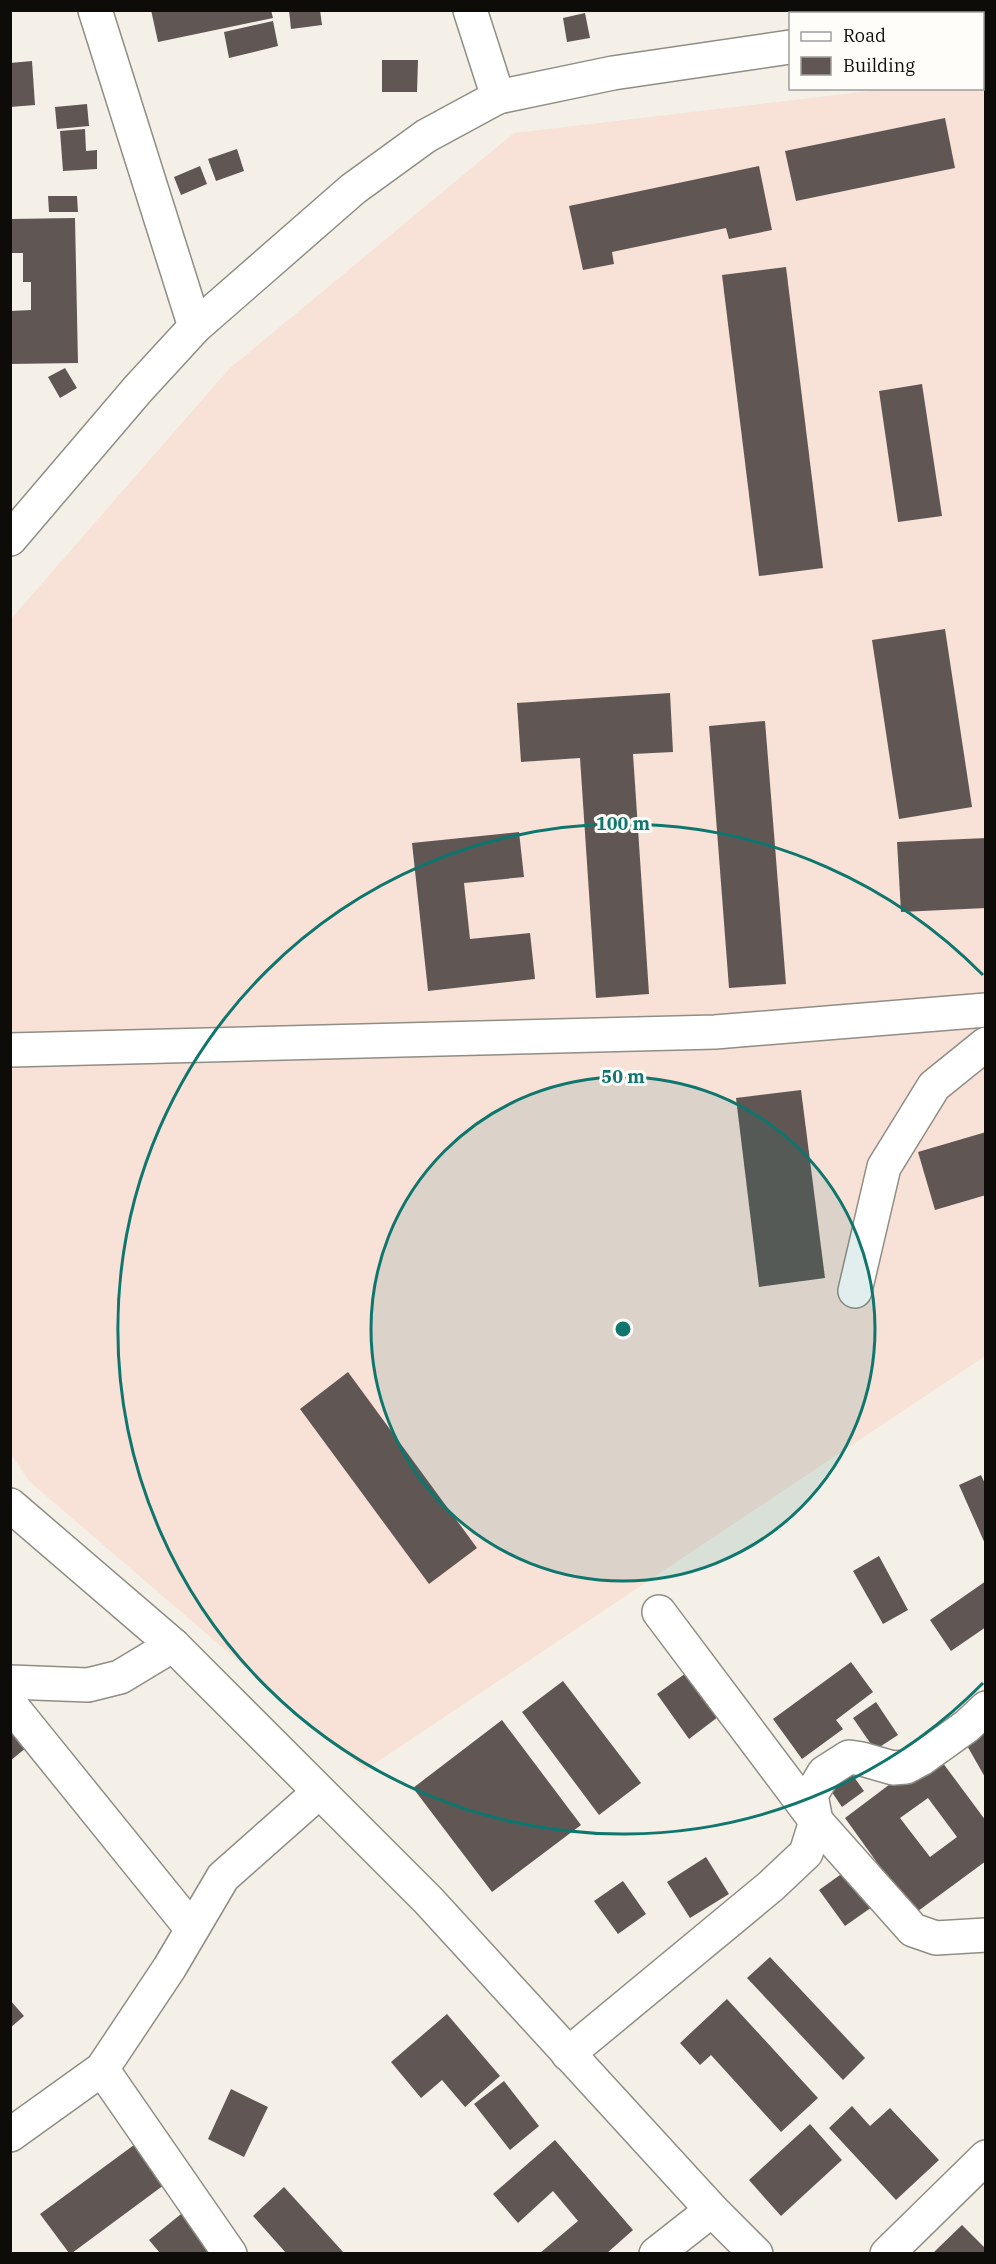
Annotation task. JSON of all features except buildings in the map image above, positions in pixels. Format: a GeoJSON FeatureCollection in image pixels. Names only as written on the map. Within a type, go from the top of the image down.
{"type":"FeatureCollection","features":[{"type":"Feature","properties":{"kind":"street"},"geometry":{"type":"LineString","coordinates":[[95,10],[195,327]]}},
{"type":"Feature","properties":{"kind":"street"},"geometry":{"type":"LineString","coordinates":[[470,10],[498,97]]}},
{"type":"Feature","properties":{"kind":"street"},"geometry":{"type":"LineString","coordinates":[[12,535],[138,389],[195,327],[353,189],[426,136],[498,97],[613,73],[789,47]]}},
{"type":"Feature","properties":{"kind":"street"},"geometry":{"type":"LineString","coordinates":[[10,1050],[715,1032],[986,1010]]}},
{"type":"Feature","properties":{"kind":"street"},"geometry":{"type":"LineString","coordinates":[[855,1292],[884,1167],[934,1086],[986,1044]]}},
{"type":"Feature","properties":{"kind":"street"},"geometry":{"type":"LineString","coordinates":[[10,1505],[173,1645],[428,1900],[712,2210],[756,2253]]}},
{"type":"Feature","properties":{"kind":"street"},"geometry":{"type":"LineString","coordinates":[[659,1612],[816,1821],[914,1930],[936,1938],[986,1935]]}},
{"type":"Feature","properties":{"kind":"street"},"geometry":{"type":"LineString","coordinates":[[10,1682],[88,1685],[120,1677],[173,1645]]}},
{"type":"Feature","properties":{"kind":"street"},"geometry":{"type":"LineString","coordinates":[[10,1704],[192,1929]]}},
{"type":"Feature","properties":{"kind":"street"},"geometry":{"type":"LineString","coordinates":[[568,2054],[771,1886],[806,1853],[816,1821],[811,1795],[824,1773],[835,1764],[849,1758],[862,1759],[893,1768],[906,1767],[967,1726],[986,1708]]}},
{"type":"Feature","properties":{"kind":"street"},"geometry":{"type":"LineString","coordinates":[[10,2136],[102,2069],[170,1967],[223,1877],[319,1792]]}},
{"type":"Feature","properties":{"kind":"street"},"geometry":{"type":"LineString","coordinates":[[102,2069],[230,2253]]}},
{"type":"Feature","properties":{"kind":"street"},"geometry":{"type":"LineString","coordinates":[[887,2253],[986,2157]]}},
{"type":"Feature","properties":{"kind":"street"},"geometry":{"type":"LineString","coordinates":[[656,2253],[712,2210]]}},
{"type":"Feature","properties":{"kind":"shaded area"},"geometry":{"type":"Polygon","coordinates":[[[985,77],[985,1356],[365,1770],[29,1481],[11,1454],[11,619],[229,369],[514,133],[879,90],[984,90],[985,77]]]}}]}
